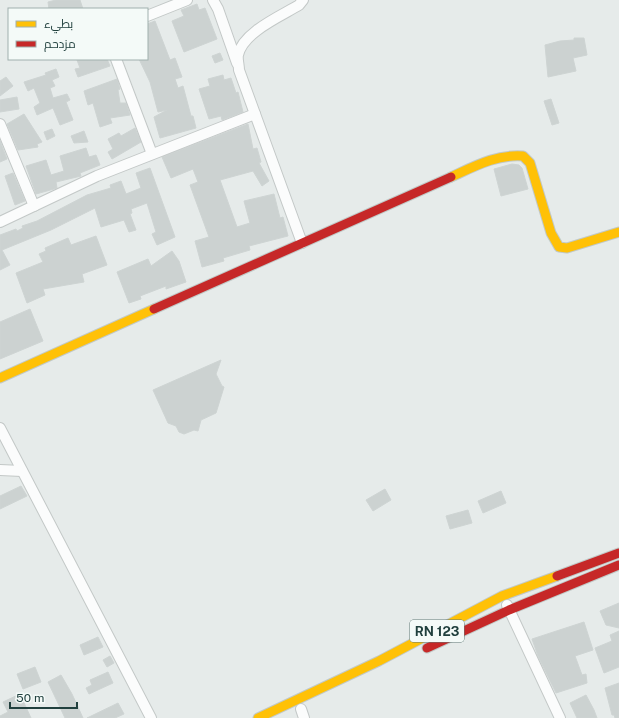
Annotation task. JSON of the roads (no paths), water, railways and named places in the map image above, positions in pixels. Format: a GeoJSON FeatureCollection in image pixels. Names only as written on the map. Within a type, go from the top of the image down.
{"type":"FeatureCollection","features":[{"type":"Feature","properties":{"kind":"street"},"geometry":{"type":"LineString","coordinates":[[148,16],[187,0]]}},
{"type":"Feature","properties":{"kind":"street"},"geometry":{"type":"LineString","coordinates":[[213,0],[218,9],[302,243]]}},
{"type":"Feature","properties":{"kind":"street"},"geometry":{"type":"LineString","coordinates":[[240,70],[238,56],[241,48],[250,35],[299,5],[303,0]]}},
{"type":"Feature","properties":{"kind":"street"},"geometry":{"type":"LineString","coordinates":[[116,60],[152,154]]}},
{"type":"Feature","properties":{"kind":"street"},"geometry":{"type":"LineString","coordinates":[[0,222],[98,176],[255,114]]}},
{"type":"Feature","properties":{"kind":"street"},"geometry":{"type":"LineString","coordinates":[[0,124],[34,206]]}},
{"type":"Feature","properties":{"kind":"street"},"geometry":{"type":"LineString","coordinates":[[0,378],[487,161],[508,155],[523,156],[530,163],[551,232],[559,246],[567,248],[619,232]]}},
{"type":"Feature","properties":{"kind":"street"},"geometry":{"type":"LineString","coordinates":[[0,428],[151,718]]}},
{"type":"Feature","properties":{"kind":"street"},"geometry":{"type":"LineString","coordinates":[[0,470],[22,471]]}},
{"type":"Feature","properties":{"kind":"street","name":"RN 123"},"geometry":{"type":"LineString","coordinates":[[258,718],[385,658],[502,596],[619,553]]}},
{"type":"Feature","properties":{"kind":"street","name":"RN 123"},"geometry":{"type":"LineString","coordinates":[[422,651],[509,610],[619,565]]}},
{"type":"Feature","properties":{"kind":"street"},"geometry":{"type":"LineString","coordinates":[[502,596],[560,718]]}}]}
